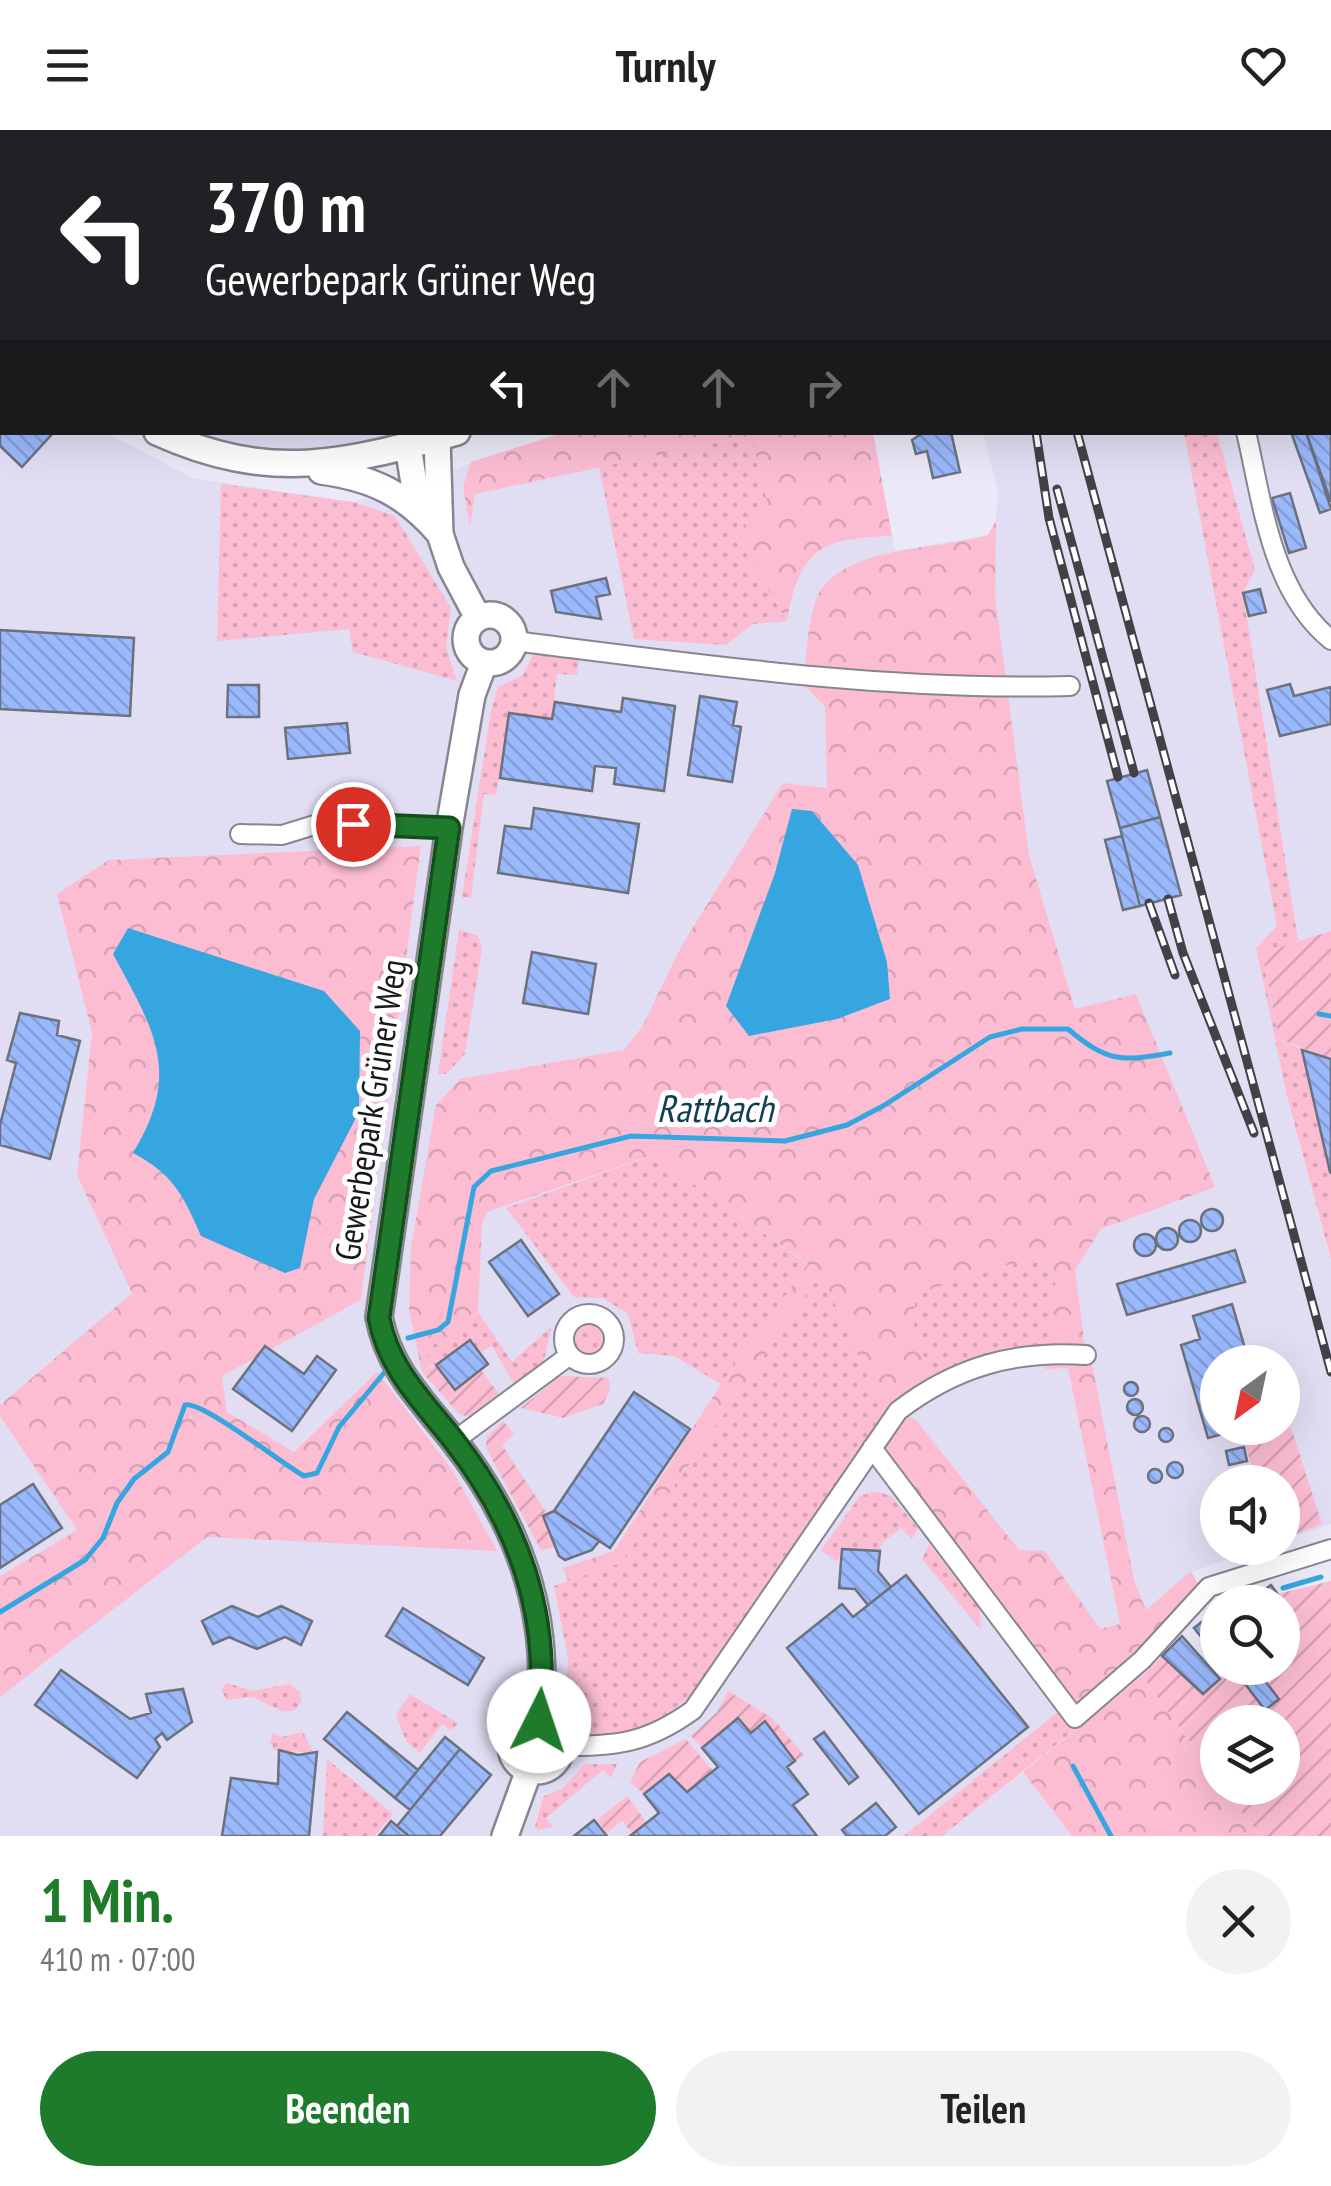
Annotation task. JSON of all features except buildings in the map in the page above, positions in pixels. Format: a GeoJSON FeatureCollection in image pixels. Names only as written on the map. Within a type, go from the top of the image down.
{"type":"FeatureCollection","features":[{"type":"Feature","properties":{"kind":"street"},"geometry":{"type":"LineString","coordinates":[[165,435],[212,454],[361,477],[418,508],[440,534],[451,567],[478,618]]}},
{"type":"Feature","properties":{"kind":"street"},"geometry":{"type":"LineString","coordinates":[[289,467],[408,446],[447,435],[440,534]]}},
{"type":"Feature","properties":{"kind":"street"},"geometry":{"type":"LineString","coordinates":[[1247,435],[1281,572],[1304,613],[1331,640]]}},
{"type":"Feature","properties":{"kind":"street"},"geometry":{"type":"LineString","coordinates":[[408,446],[418,508]]}},
{"type":"Feature","properties":{"kind":"street"},"geometry":{"type":"LineString","coordinates":[[488,614],[507,622],[514,641],[504,659],[484,663],[474,658],[465,636],[478,618],[488,614]]}},
{"type":"Feature","properties":{"kind":"street"},"geometry":{"type":"LineString","coordinates":[[514,641],[788,675],[1006,688],[1070,686]]}},
{"type":"Feature","properties":{"kind":"street","name":"Gewerbepark Grüner Weg"},"geometry":{"type":"LineString","coordinates":[[484,663],[472,695],[449,828],[379,1307],[392,1362],[486,1484],[526,1562],[539,1615],[543,1660],[539,1721]]}},
{"type":"Feature","properties":{"kind":"street"},"geometry":{"type":"LineString","coordinates":[[240,834],[282,835],[321,823],[449,828]]}},
{"type":"Feature","properties":{"kind":"street"},"geometry":{"type":"LineString","coordinates":[[561,1746],[625,1745],[652,1736],[692,1710],[898,1411],[954,1375],[1041,1352],[1086,1355]]}},
{"type":"Feature","properties":{"kind":"street"},"geometry":{"type":"LineString","coordinates":[[454,1440],[570,1355]]}},
{"type":"Feature","properties":{"kind":"street"},"geometry":{"type":"LineString","coordinates":[[872,1448],[1075,1718],[1142,1660],[1209,1588],[1331,1549]]}},
{"type":"Feature","properties":{"kind":"street"},"geometry":{"type":"LineString","coordinates":[[539,1721],[558,1732],[561,1746],[551,1766],[529,1770],[516,1760],[511,1739],[523,1724],[539,1721]]}},
{"type":"Feature","properties":{"kind":"street"},"geometry":{"type":"LineString","coordinates":[[505,1836],[529,1770]]}},
{"type":"Feature","properties":{"kind":"shaded area"},"geometry":{"type":"Polygon","coordinates":[[[0,435],[111,435],[193,478],[353,502],[559,435],[873,435],[895,551],[988,535],[996,521],[998,490],[984,435],[1331,435],[1331,1253],[1287,1096],[1331,1259],[1331,1524],[1300,1534],[1300,1465],[1200,1465],[1200,1565],[1211,1565],[1191,1572],[1146,1611],[1127,1656],[904,1836],[0,1836],[0,1697],[207,1537],[352,1542],[377,1372],[294,1452],[227,1412],[222,1376],[361,1300],[421,847],[58,894],[92,1033],[77,1175],[133,1293],[0,1405],[0,435]]]}},
{"type":"Feature","properties":{"kind":"shaded area"},"geometry":{"type":"Polygon","coordinates":[[[187,435],[392,435],[325,453],[275,454],[204,443],[187,435]]]}},
{"type":"Feature","properties":{"kind":"shaded area"},"geometry":{"type":"Polygon","coordinates":[[[0,1416],[77,1530],[0,1576],[0,1416]]]}},
{"type":"Feature","properties":{"kind":"shaded area"},"geometry":{"type":"Polygon","coordinates":[[[1023,1772],[1072,1836],[942,1836],[1023,1772]]]}},
{"type":"Feature","properties":{"kind":"green space"},"geometry":{"type":"Polygon","coordinates":[[[556,435],[751,435],[475,494],[470,526],[463,487],[471,462],[556,435]]]}},
{"type":"Feature","properties":{"kind":"green space"},"geometry":{"type":"Polygon","coordinates":[[[751,435],[873,435],[892,536],[847,540],[817,552],[799,578],[787,621],[734,533],[768,504],[751,435]]]}},
{"type":"Feature","properties":{"kind":"green space"},"geometry":{"type":"Polygon","coordinates":[[[752,435],[768,504],[734,533],[787,621],[753,624],[726,645],[634,639],[599,467],[752,435]]]}},
{"type":"Feature","properties":{"kind":"green space"},"geometry":{"type":"Polygon","coordinates":[[[1184,435],[1218,435],[1255,570],[1243,593],[1298,941],[1262,954],[1279,1039],[1302,1050],[1331,1173],[1331,1259],[1287,1096],[1256,948],[1277,926],[1184,435]]]}},
{"type":"Feature","properties":{"kind":"green space"},"geometry":{"type":"Polygon","coordinates":[[[221,484],[353,502],[395,516],[451,608],[446,647],[457,681],[353,652],[349,629],[217,641],[221,484]]]}},
{"type":"Feature","properties":{"kind":"green space"},"geometry":{"type":"Polygon","coordinates":[[[996,521],[995,596],[1029,855],[1075,1009],[1136,994],[1215,1187],[1101,1229],[1075,1270],[1086,1355],[1057,1353],[1048,1293],[1059,1280],[1037,1256],[915,1294],[914,1326],[930,1376],[884,1413],[821,1273],[621,1563],[568,1581],[563,1568],[614,1551],[721,1384],[808,1264],[652,1155],[487,1212],[482,1222],[478,1312],[428,1349],[422,1372],[409,1310],[411,1247],[436,1105],[460,1079],[624,1050],[642,1027],[682,945],[783,783],[827,788],[825,707],[803,684],[812,615],[824,586],[841,571],[863,561],[988,535],[996,521]]]}},
{"type":"Feature","properties":{"kind":"green space"},"geometry":{"type":"Polygon","coordinates":[[[536,649],[579,657],[577,675],[557,674],[552,719],[509,713],[496,795],[484,794],[471,898],[462,897],[498,687],[523,675],[536,649]]]}},
{"type":"Feature","properties":{"kind":"green space"},"geometry":{"type":"Polygon","coordinates":[[[421,846],[361,1300],[222,1376],[227,1412],[294,1452],[377,1372],[453,1471],[497,1551],[207,1537],[0,1697],[0,1576],[77,1530],[0,1416],[0,1405],[132,1293],[77,1175],[92,1033],[57,894],[109,860],[421,846]]]}},
{"type":"Feature","properties":{"kind":"green space"},"geometry":{"type":"Polygon","coordinates":[[[459,930],[477,935],[482,948],[465,1054],[446,1074],[438,1074],[459,930]]]}},
{"type":"Feature","properties":{"kind":"green space"},"geometry":{"type":"Polygon","coordinates":[[[1331,931],[1331,1059],[1279,1039],[1262,953],[1331,931]]]}},
{"type":"Feature","properties":{"kind":"green space"},"geometry":{"type":"Polygon","coordinates":[[[653,1155],[808,1265],[721,1384],[674,1356],[638,1353],[628,1314],[603,1298],[574,1297],[506,1208],[653,1155]]]}},
{"type":"Feature","properties":{"kind":"green space"},"geometry":{"type":"Polygon","coordinates":[[[1037,1256],[1059,1281],[1057,1353],[993,1353],[930,1376],[914,1326],[915,1294],[1037,1256]]]}},
{"type":"Feature","properties":{"kind":"green space"},"geometry":{"type":"Polygon","coordinates":[[[822,1272],[884,1413],[690,1696],[652,1726],[590,1737],[566,1702],[568,1658],[554,1586],[621,1562],[822,1272]]]}},
{"type":"Feature","properties":{"kind":"green space"},"geometry":{"type":"Polygon","coordinates":[[[478,1312],[512,1362],[552,1326],[543,1364],[514,1384],[492,1346],[480,1353],[470,1340],[422,1372],[428,1349],[478,1312]]]}},
{"type":"Feature","properties":{"kind":"green space"},"geometry":{"type":"Polygon","coordinates":[[[590,1322],[602,1326],[606,1338],[602,1350],[590,1354],[578,1350],[574,1338],[578,1326],[590,1322]]]}},
{"type":"Feature","properties":{"kind":"green space"},"geometry":{"type":"Polygon","coordinates":[[[1041,1352],[1092,1364],[1134,1580],[1146,1610],[1191,1571],[1200,1588],[1200,1596],[1078,1706],[872,1448],[898,1411],[916,1420],[1019,1550],[1045,1551],[1100,1629],[1120,1624],[1068,1368],[1045,1369],[1041,1352]]]}},
{"type":"Feature","properties":{"kind":"green space"},"geometry":{"type":"Polygon","coordinates":[[[436,1365],[455,1389],[481,1370],[499,1394],[470,1416],[460,1415],[422,1372],[436,1365]]]}},
{"type":"Feature","properties":{"kind":"green space"},"geometry":{"type":"Polygon","coordinates":[[[559,1376],[609,1378],[610,1390],[603,1404],[563,1418],[521,1408],[559,1376]]]}},
{"type":"Feature","properties":{"kind":"green space"},"geometry":{"type":"Polygon","coordinates":[[[503,1421],[514,1434],[502,1445],[546,1512],[543,1514],[555,1547],[541,1550],[486,1448],[487,1437],[503,1421]]]}},
{"type":"Feature","properties":{"kind":"green space"},"geometry":{"type":"Polygon","coordinates":[[[1246,1445],[1297,1445],[1322,1524],[1300,1532],[1300,1465],[1251,1465],[1246,1445]]]}},
{"type":"Feature","properties":{"kind":"green space"},"geometry":{"type":"Polygon","coordinates":[[[875,1491],[891,1496],[918,1528],[912,1539],[901,1528],[881,1544],[880,1551],[842,1549],[838,1562],[821,1550],[860,1496],[875,1491]]]}},
{"type":"Feature","properties":{"kind":"green space"},"geometry":{"type":"Polygon","coordinates":[[[929,1544],[980,1609],[981,1630],[922,1559],[929,1544]]]}},
{"type":"Feature","properties":{"kind":"green space"},"geometry":{"type":"Polygon","coordinates":[[[1331,1581],[1331,1836],[1260,1836],[1237,1805],[1300,1805],[1300,1705],[1200,1705],[1200,1756],[1142,1676],[1162,1656],[1203,1694],[1212,1685],[1300,1685],[1300,1589],[1331,1581]]]}},
{"type":"Feature","properties":{"kind":"green space"},"geometry":{"type":"Polygon","coordinates":[[[1127,1656],[1142,1676],[942,1836],[904,1836],[1127,1656]]]}},
{"type":"Feature","properties":{"kind":"green space"},"geometry":{"type":"Polygon","coordinates":[[[1142,1676],[1200,1756],[1200,1805],[1237,1805],[1260,1836],[1072,1836],[1023,1772],[1142,1676]]]}},
{"type":"Feature","properties":{"kind":"green space"},"geometry":{"type":"Polygon","coordinates":[[[227,1683],[253,1691],[289,1684],[300,1692],[301,1702],[295,1710],[284,1712],[252,1697],[227,1700],[221,1690],[227,1683]]]}},
{"type":"Feature","properties":{"kind":"green space"},"geometry":{"type":"Polygon","coordinates":[[[728,1691],[772,1718],[804,1755],[795,1761],[765,1722],[751,1733],[738,1718],[702,1748],[691,1736],[717,1712],[728,1691]]]}},
{"type":"Feature","properties":{"kind":"green space"},"geometry":{"type":"Polygon","coordinates":[[[410,1694],[458,1723],[451,1730],[442,1724],[420,1753],[406,1741],[396,1715],[410,1694]]]}},
{"type":"Feature","properties":{"kind":"green space"},"geometry":{"type":"Polygon","coordinates":[[[536,1730],[547,1734],[551,1745],[547,1756],[536,1760],[525,1756],[521,1745],[525,1734],[536,1730]]]}},
{"type":"Feature","properties":{"kind":"green space"},"geometry":{"type":"Polygon","coordinates":[[[303,1732],[314,1753],[274,1750],[270,1743],[273,1733],[281,1737],[303,1732]]]}},
{"type":"Feature","properties":{"kind":"green space"},"geometry":{"type":"Polygon","coordinates":[[[686,1739],[713,1771],[687,1792],[669,1774],[644,1794],[630,1782],[640,1762],[686,1739]]]}},
{"type":"Feature","properties":{"kind":"green space"},"geometry":{"type":"Polygon","coordinates":[[[327,1759],[393,1814],[375,1836],[323,1836],[327,1759]]]}},
{"type":"Feature","properties":{"kind":"green space"},"geometry":{"type":"Polygon","coordinates":[[[585,1764],[617,1764],[611,1778],[603,1770],[546,1818],[553,1827],[538,1830],[535,1827],[543,1797],[563,1788],[585,1764]]]}},
{"type":"Feature","properties":{"kind":"green space"},"geometry":{"type":"Polygon","coordinates":[[[627,1796],[647,1823],[633,1834],[622,1821],[607,1833],[597,1820],[627,1796]]]}},
{"type":"Feature","properties":{"kind":"water"},"geometry":{"type":"Polygon","coordinates":[[[792,809],[812,811],[858,865],[887,962],[890,999],[837,1019],[749,1036],[726,1006],[775,873],[792,809]]]}},
{"type":"Feature","properties":{"kind":"water"},"geometry":{"type":"Polygon","coordinates":[[[128,928],[324,991],[360,1031],[359,1112],[314,1199],[300,1268],[285,1273],[201,1236],[176,1187],[133,1153],[157,1098],[159,1074],[150,1028],[113,954],[128,928]]]}},
{"type":"Feature","properties":{"kind":"waterway","name":"Rattbach"},"geometry":{"type":"LineString","coordinates":[[1319,1014],[1331,1016]]}},
{"type":"Feature","properties":{"kind":"waterway","name":"Rattbach"},"geometry":{"type":"LineString","coordinates":[[408,1338],[438,1330],[448,1322],[474,1187],[491,1171],[631,1136],[785,1141],[847,1125],[990,1037],[1022,1029],[1068,1029],[1094,1048],[1115,1057],[1170,1053]]}},
{"type":"Feature","properties":{"kind":"waterway","name":"Rattbach"},"geometry":{"type":"LineString","coordinates":[[0,1612],[85,1560],[103,1538],[117,1503],[134,1479],[168,1452],[185,1405],[224,1422],[304,1476],[317,1473],[339,1427],[384,1373]]}},
{"type":"Feature","properties":{"kind":"waterway"},"geometry":{"type":"LineString","coordinates":[[1293,1585],[1321,1577]]}},
{"type":"Feature","properties":{"kind":"waterway"},"geometry":{"type":"LineString","coordinates":[[1073,1766],[1111,1836]]}},
{"type":"Feature","properties":{"kind":"railway"},"geometry":{"type":"LineString","coordinates":[[1036,435],[1049,518],[1118,777]]}},
{"type":"Feature","properties":{"kind":"railway"},"geometry":{"type":"LineString","coordinates":[[1078,435],[1331,1372]]}},
{"type":"Feature","properties":{"kind":"railway"},"geometry":{"type":"LineString","coordinates":[[1057,489],[1134,773]]}},
{"type":"Feature","properties":{"kind":"railway"},"geometry":{"type":"LineString","coordinates":[[1168,899],[1183,953],[1254,1133]]}},
{"type":"Feature","properties":{"kind":"railway"},"geometry":{"type":"LineString","coordinates":[[1149,903],[1175,975]]}},
{"type":"Feature","properties":{"kind":"route"},"geometry":{"type":"LineString","coordinates":[[353,824],[449,828],[379,1296],[379,1318],[392,1362],[486,1484],[526,1562],[539,1615],[543,1660],[539,1721]]}}]}
